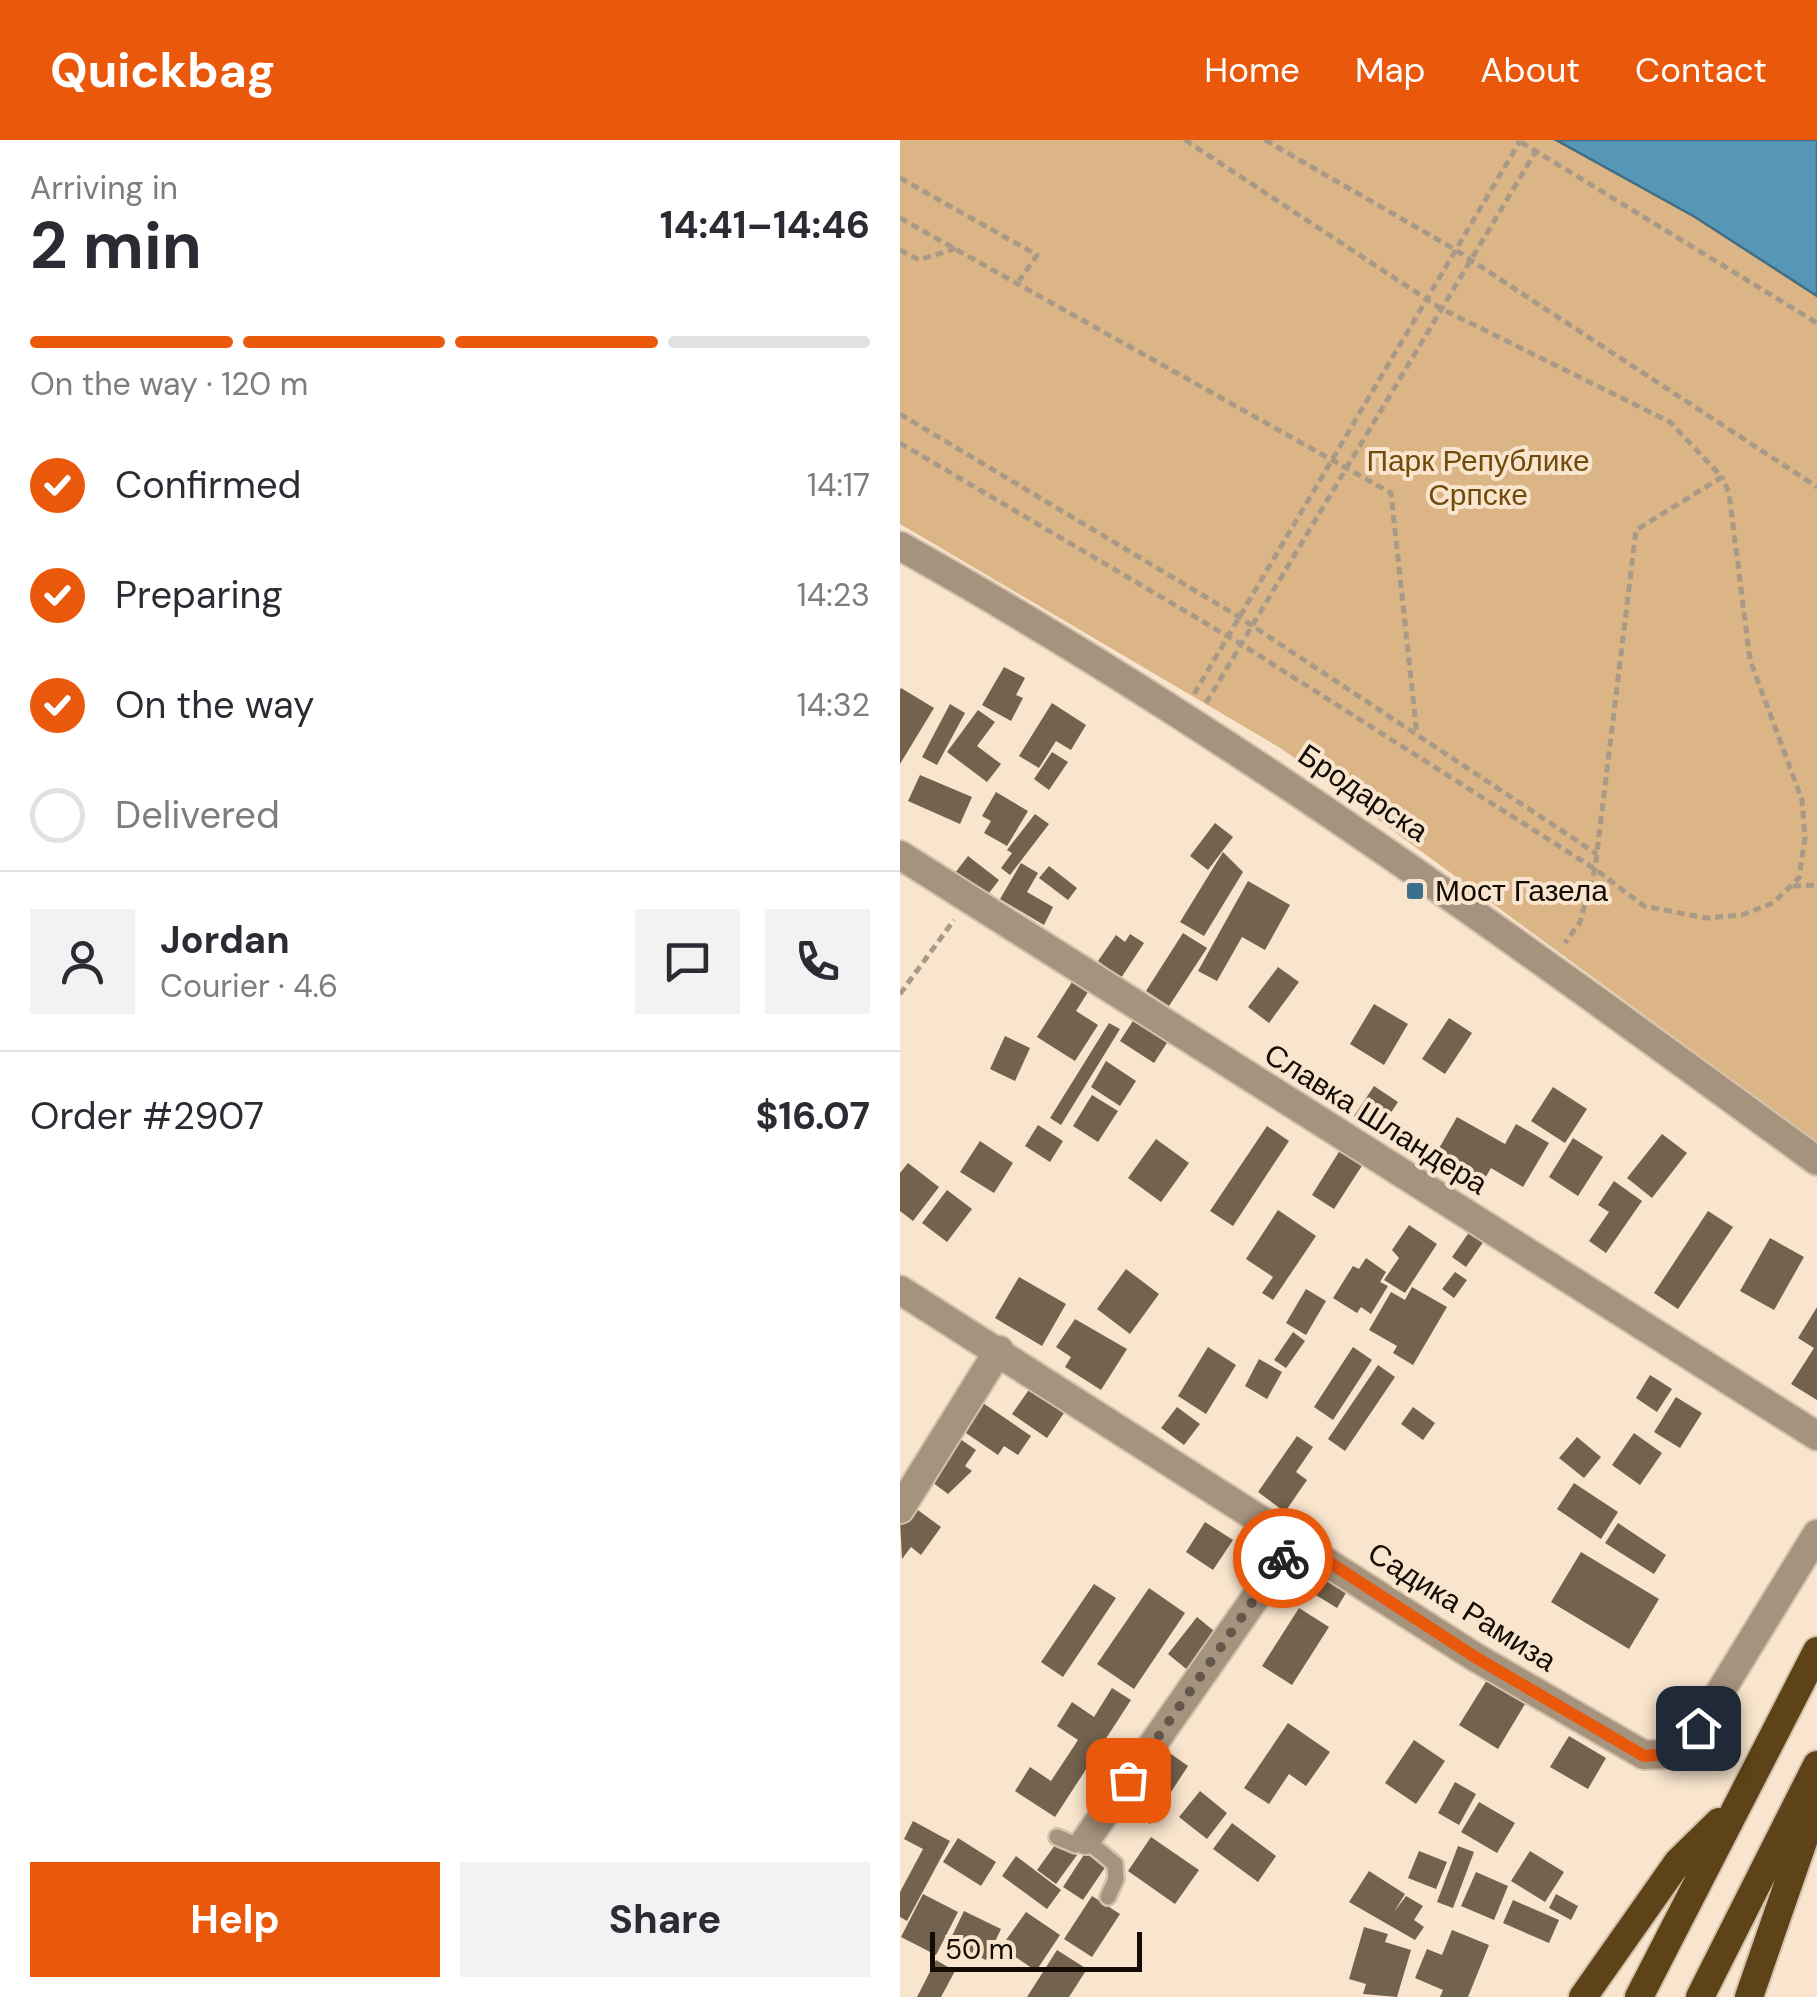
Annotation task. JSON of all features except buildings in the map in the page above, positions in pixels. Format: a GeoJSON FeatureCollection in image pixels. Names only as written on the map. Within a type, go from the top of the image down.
{"type":"FeatureCollection","features":[{"type":"Feature","properties":{"kind":"highway"},"geometry":{"type":"LineString","coordinates":[[1639,1997],[1817,1651]]}},
{"type":"Feature","properties":{"kind":"highway"},"geometry":{"type":"LineString","coordinates":[[1700,1997],[1817,1765]]}},
{"type":"Feature","properties":{"kind":"highway"},"geometry":{"type":"LineString","coordinates":[[1749,1997],[1817,1801]]}},
{"type":"Feature","properties":{"kind":"highway"},"geometry":{"type":"LineString","coordinates":[[1583,1997],[1678,1862],[1738,1803]]}},
{"type":"Feature","properties":{"kind":"street","name":"Бродарска"},"geometry":{"type":"LineString","coordinates":[[900,546],[1284,779],[1550,964],[1817,1161]]}},
{"type":"Feature","properties":{"kind":"street","name":"Славка Шландера"},"geometry":{"type":"LineString","coordinates":[[900,855],[1817,1436]]}},
{"type":"Feature","properties":{"kind":"street","name":"Садика Рамиза"},"geometry":{"type":"LineString","coordinates":[[900,1290],[1475,1657],[1644,1756],[1669,1754],[1698,1728],[1817,1534]]}},
{"type":"Feature","properties":{"kind":"street"},"geometry":{"type":"LineString","coordinates":[[900,1509],[999,1350]]}},
{"type":"Feature","properties":{"kind":"street"},"geometry":{"type":"LineString","coordinates":[[1086,1840],[1295,1540]]}},
{"type":"Feature","properties":{"kind":"lane"},"geometry":{"type":"LineString","coordinates":[[1056,1837],[1076,1845],[1086,1840],[1115,1864],[1116,1879],[1108,1897]]}},
{"type":"Feature","properties":{"kind":"path"},"geometry":{"type":"LineString","coordinates":[[900,443],[1241,644],[1595,869],[1644,906],[1706,918],[1742,916],[1773,902],[1799,878],[1805,838],[1802,800],[1750,660],[1729,493],[1722,477],[1670,422],[1440,308],[1184,140]]}},
{"type":"Feature","properties":{"kind":"path"},"geometry":{"type":"LineString","coordinates":[[1265,140],[1469,259],[1817,487]]}},
{"type":"Feature","properties":{"kind":"path"},"geometry":{"type":"LineString","coordinates":[[1188,719],[1228,636],[1519,140],[1817,323]]}},
{"type":"Feature","properties":{"kind":"path"},"geometry":{"type":"LineString","coordinates":[[1188,719],[1241,644],[1536,150]]}},
{"type":"Feature","properties":{"kind":"path"},"geometry":{"type":"LineString","coordinates":[[900,178],[1037,256],[1018,281]]}},
{"type":"Feature","properties":{"kind":"path"},"geometry":{"type":"LineString","coordinates":[[900,218],[959,247],[1391,493],[1417,736]]}},
{"type":"Feature","properties":{"kind":"path"},"geometry":{"type":"LineString","coordinates":[[900,250],[919,260],[959,247]]}},
{"type":"Feature","properties":{"kind":"path"},"geometry":{"type":"LineString","coordinates":[[900,414],[1240,617],[1597,854]]}},
{"type":"Feature","properties":{"kind":"path"},"geometry":{"type":"LineString","coordinates":[[1550,964],[1580,922],[1595,869],[1636,530],[1722,477]]}},
{"type":"Feature","properties":{"kind":"path"},"geometry":{"type":"LineString","coordinates":[[1790,886],[1817,885]]}},
{"type":"Feature","properties":{"kind":"path"},"geometry":{"type":"LineString","coordinates":[[900,994],[969,899]]}},
{"type":"Feature","properties":{"kind":"green space","name":"Парк Републике Српске"},"geometry":{"type":"Polygon","coordinates":[[[900,140],[1556,140],[1695,217],[1817,296],[1817,1142],[1282,749],[900,524],[900,140]]]}},
{"type":"Feature","properties":{"kind":"water"},"geometry":{"type":"Polygon","coordinates":[[[1556,140],[1817,140],[1817,296],[1695,217],[1556,140]]]}},
{"type":"Feature","properties":{"kind":"way so far"},"geometry":{"type":"LineString","coordinates":[[1128,1780],[1283,1558]]}},
{"type":"Feature","properties":{"kind":"place","name":"Мост Газела"},"geometry":{"type":"Point","coordinates":[1415,891]}},
{"type":"Feature","properties":{"kind":"route"},"geometry":{"type":"LineString","coordinates":[[1283,1558],[1295,1540],[1475,1657],[1644,1756],[1669,1754],[1698,1728]]}}]}
